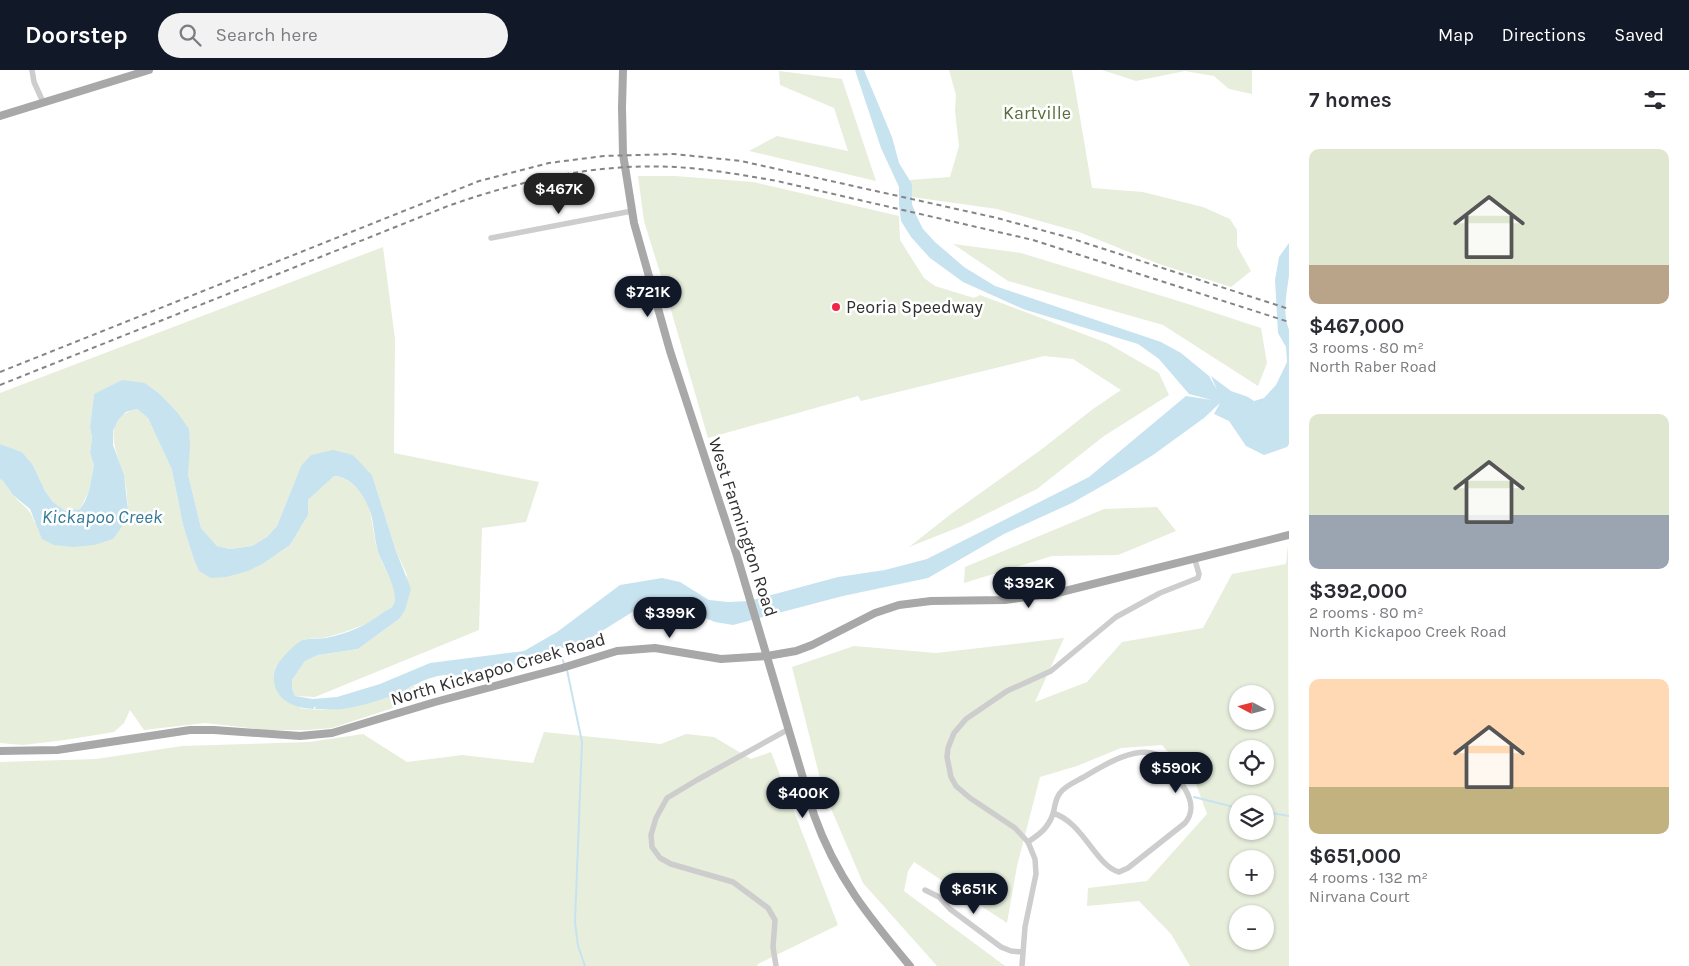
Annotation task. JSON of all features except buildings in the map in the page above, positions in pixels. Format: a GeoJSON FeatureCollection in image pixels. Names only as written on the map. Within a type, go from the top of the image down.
{"type":"FeatureCollection","features":[{"type":"Feature","properties":{"kind":"main road"},"geometry":{"type":"LineString","coordinates":[[0,116],[149,70]]}},
{"type":"Feature","properties":{"kind":"main road","name":"West Farmington Road"},"geometry":{"type":"LineString","coordinates":[[624,70],[622,129],[625,167],[632,211],[670,351],[737,556],[814,815],[832,858],[853,895],[910,966]]}},
{"type":"Feature","properties":{"kind":"main road","name":"North Kickapoo Creek Road"},"geometry":{"type":"LineString","coordinates":[[0,751],[57,750],[190,730],[300,736],[325,734],[353,728],[435,702],[562,668],[617,651],[655,648],[721,659],[767,656],[812,645],[875,613],[899,605],[919,602],[1005,600],[1034,597],[1071,590],[1123,575],[1195,560],[1289,535]]}},
{"type":"Feature","properties":{"kind":"street"},"geometry":{"type":"LineString","coordinates":[[32,70],[34,82],[43,102]]}},
{"type":"Feature","properties":{"kind":"street"},"geometry":{"type":"LineString","coordinates":[[491,238],[632,211]]}},
{"type":"Feature","properties":{"kind":"street"},"geometry":{"type":"LineString","coordinates":[[1022,966],[1025,921],[1036,866],[1028,842],[1015,828],[970,798],[956,786],[951,777],[948,757],[948,748],[954,733],[966,719],[1007,691],[1051,671],[1116,617],[1160,593],[1198,578],[1199,574],[1195,560]]}},
{"type":"Feature","properties":{"kind":"street"},"geometry":{"type":"LineString","coordinates":[[776,966],[773,947],[775,920],[768,908],[733,882],[671,864],[660,858],[652,847],[651,835],[656,818],[668,798],[788,729]]}},
{"type":"Feature","properties":{"kind":"street"},"geometry":{"type":"LineString","coordinates":[[1028,842],[1045,830],[1058,796],[1067,787],[1122,757],[1143,753],[1156,754],[1166,760],[1189,796],[1192,807],[1189,818],[1183,825],[1128,868],[1119,872],[1109,867],[1072,824],[1053,813]]}},
{"type":"Feature","properties":{"kind":"street"},"geometry":{"type":"LineString","coordinates":[[925,890],[939,897],[950,909],[1000,947],[1022,952]]}},
{"type":"Feature","properties":{"kind":"green space","name":"Kartville"},"geometry":{"type":"Polygon","coordinates":[[[949,70],[1072,70],[1092,188],[1143,192],[1203,207],[1230,219],[1237,230],[1237,246],[1251,271],[1231,287],[1159,264],[1079,232],[997,209],[912,197],[912,184],[909,180],[950,177],[959,146],[955,111],[956,95],[949,70]]]}},
{"type":"Feature","properties":{"kind":"green space"},"geometry":{"type":"Polygon","coordinates":[[[1102,70],[1252,70],[1252,94],[1229,89],[1214,76],[1185,71],[1136,81],[1102,70]]]}},
{"type":"Feature","properties":{"kind":"green space"},"geometry":{"type":"Polygon","coordinates":[[[779,71],[842,79],[876,181],[749,151],[777,136],[848,151],[834,108],[780,85],[779,71]]]}},
{"type":"Feature","properties":{"kind":"green space","name":"Peoria Speedway"},"geometry":{"type":"Polygon","coordinates":[[[638,176],[675,176],[753,182],[899,216],[900,240],[924,278],[935,286],[974,298],[980,295],[1107,343],[1159,373],[1169,395],[1104,436],[1037,489],[962,526],[909,547],[951,514],[1121,390],[1073,359],[1044,356],[861,401],[858,396],[708,438],[644,221],[638,176]]]}},
{"type":"Feature","properties":{"kind":"green space"},"geometry":{"type":"Polygon","coordinates":[[[953,244],[1021,253],[1261,328],[1267,363],[1258,386],[1163,325],[1008,281],[953,244]]]}},
{"type":"Feature","properties":{"kind":"green space"},"geometry":{"type":"Polygon","coordinates":[[[383,247],[395,339],[394,453],[539,482],[526,522],[482,528],[479,630],[315,697],[295,696],[292,689],[292,680],[305,661],[318,655],[358,649],[399,619],[407,575],[396,551],[372,475],[353,456],[301,466],[277,526],[267,537],[252,546],[230,549],[217,546],[201,528],[188,474],[188,461],[177,412],[160,394],[145,383],[94,394],[90,427],[92,438],[90,453],[94,465],[89,491],[80,509],[65,512],[53,502],[45,491],[33,465],[22,452],[0,444],[0,393],[383,247]]]}},
{"type":"Feature","properties":{"kind":"green space"},"geometry":{"type":"Polygon","coordinates":[[[137,409],[148,418],[172,470],[183,525],[199,571],[264,563],[290,545],[308,515],[308,500],[334,476],[352,483],[362,493],[370,511],[375,542],[380,558],[394,588],[395,599],[392,606],[377,618],[356,628],[328,637],[302,641],[275,668],[300,708],[345,708],[387,697],[414,686],[421,695],[390,709],[332,728],[266,730],[205,723],[144,730],[130,710],[124,723],[114,732],[23,745],[0,743],[0,479],[28,510],[35,523],[128,510],[127,492],[115,445],[114,427],[125,413],[137,409]]]}},
{"type":"Feature","properties":{"kind":"green space"},"geometry":{"type":"Polygon","coordinates":[[[1157,507],[1176,531],[1118,555],[1052,556],[964,583],[965,567],[1104,509],[1157,507]]]}},
{"type":"Feature","properties":{"kind":"green space"},"geometry":{"type":"Polygon","coordinates":[[[1288,545],[1289,966],[1190,966],[1171,934],[1139,901],[1087,906],[1088,888],[1147,881],[1207,814],[1196,784],[1162,745],[1121,748],[1077,766],[1040,777],[1017,866],[1007,923],[914,862],[908,871],[904,891],[1005,966],[937,966],[863,883],[823,790],[792,667],[854,646],[936,653],[1064,638],[1035,702],[1087,682],[1122,642],[1203,628],[1232,574],[1286,564],[1288,545]]]}},
{"type":"Feature","properties":{"kind":"green space"},"geometry":{"type":"Polygon","coordinates":[[[544,732],[661,744],[686,734],[714,737],[751,759],[771,752],[838,925],[757,966],[0,966],[0,762],[96,759],[182,746],[309,742],[363,734],[407,762],[462,755],[533,763],[544,732]]]}},
{"type":"Feature","properties":{"kind":"water","name":"Kickapoo Creek"},"geometry":{"type":"Polygon","coordinates":[[[855,70],[864,70],[892,137],[899,163],[912,184],[912,204],[916,215],[923,229],[935,242],[964,267],[995,286],[1161,342],[1181,353],[1209,376],[1217,390],[1211,376],[1231,391],[1254,401],[1264,398],[1276,385],[1287,362],[1286,347],[1278,333],[1275,280],[1279,257],[1289,243],[1289,275],[1285,309],[1289,330],[1289,444],[1287,447],[1264,455],[1246,446],[1229,421],[1214,414],[1220,403],[1204,418],[1153,455],[1116,478],[1072,503],[1004,534],[928,578],[843,596],[733,625],[715,622],[693,613],[677,600],[665,597],[650,601],[581,644],[558,649],[542,657],[484,676],[437,676],[424,680],[394,695],[342,709],[315,709],[316,706],[313,709],[304,708],[289,703],[278,692],[274,678],[279,662],[303,640],[326,638],[356,628],[391,608],[395,600],[393,587],[378,552],[370,511],[359,491],[348,480],[334,476],[308,500],[308,515],[290,545],[264,563],[248,571],[226,577],[211,578],[199,571],[194,560],[183,525],[172,470],[148,418],[137,409],[126,412],[118,420],[113,431],[113,445],[124,475],[128,510],[123,525],[113,539],[94,545],[73,547],[54,545],[42,539],[30,509],[13,495],[0,479],[0,444],[22,452],[33,465],[45,491],[53,502],[65,511],[80,509],[89,491],[94,465],[90,453],[92,438],[90,427],[94,394],[122,380],[145,383],[160,394],[177,412],[189,429],[188,474],[201,528],[217,546],[230,549],[252,546],[267,537],[277,526],[301,466],[311,455],[333,450],[353,455],[372,475],[396,551],[411,589],[405,610],[399,619],[358,649],[318,655],[305,661],[292,680],[292,689],[295,696],[313,699],[337,697],[380,684],[430,663],[524,651],[557,632],[620,585],[662,578],[680,582],[709,600],[728,602],[749,601],[838,577],[885,570],[927,559],[1089,477],[1186,396],[1212,400],[1189,394],[1159,359],[1138,344],[1023,309],[963,282],[930,258],[911,237],[901,221],[899,187],[881,148],[855,70]]]}},
{"type":"Feature","properties":{"kind":"waterway"},"geometry":{"type":"LineString","coordinates":[[557,649],[565,665]]}},
{"type":"Feature","properties":{"kind":"waterway"},"geometry":{"type":"LineString","coordinates":[[567,670],[582,742],[575,922],[578,946],[585,966]]}},
{"type":"Feature","properties":{"kind":"waterway"},"geometry":{"type":"LineString","coordinates":[[1194,797],[1229,806]]}},
{"type":"Feature","properties":{"kind":"waterway"},"geometry":{"type":"LineString","coordinates":[[1274,814],[1289,816]]}},
{"type":"Feature","properties":{"kind":"railway"},"geometry":{"type":"LineString","coordinates":[[0,372],[479,181],[549,163],[604,156],[674,154],[741,161],[997,218],[1067,237],[1289,309]]}},
{"type":"Feature","properties":{"kind":"railway"},"geometry":{"type":"LineString","coordinates":[[0,385],[448,206],[504,188],[560,175],[646,166],[726,172],[777,181],[1033,240],[1289,322]]}},
{"type":"Feature","properties":{"kind":"place","name":"Peoria Speedway"},"geometry":{"type":"Point","coordinates":[836,307]}}]}
